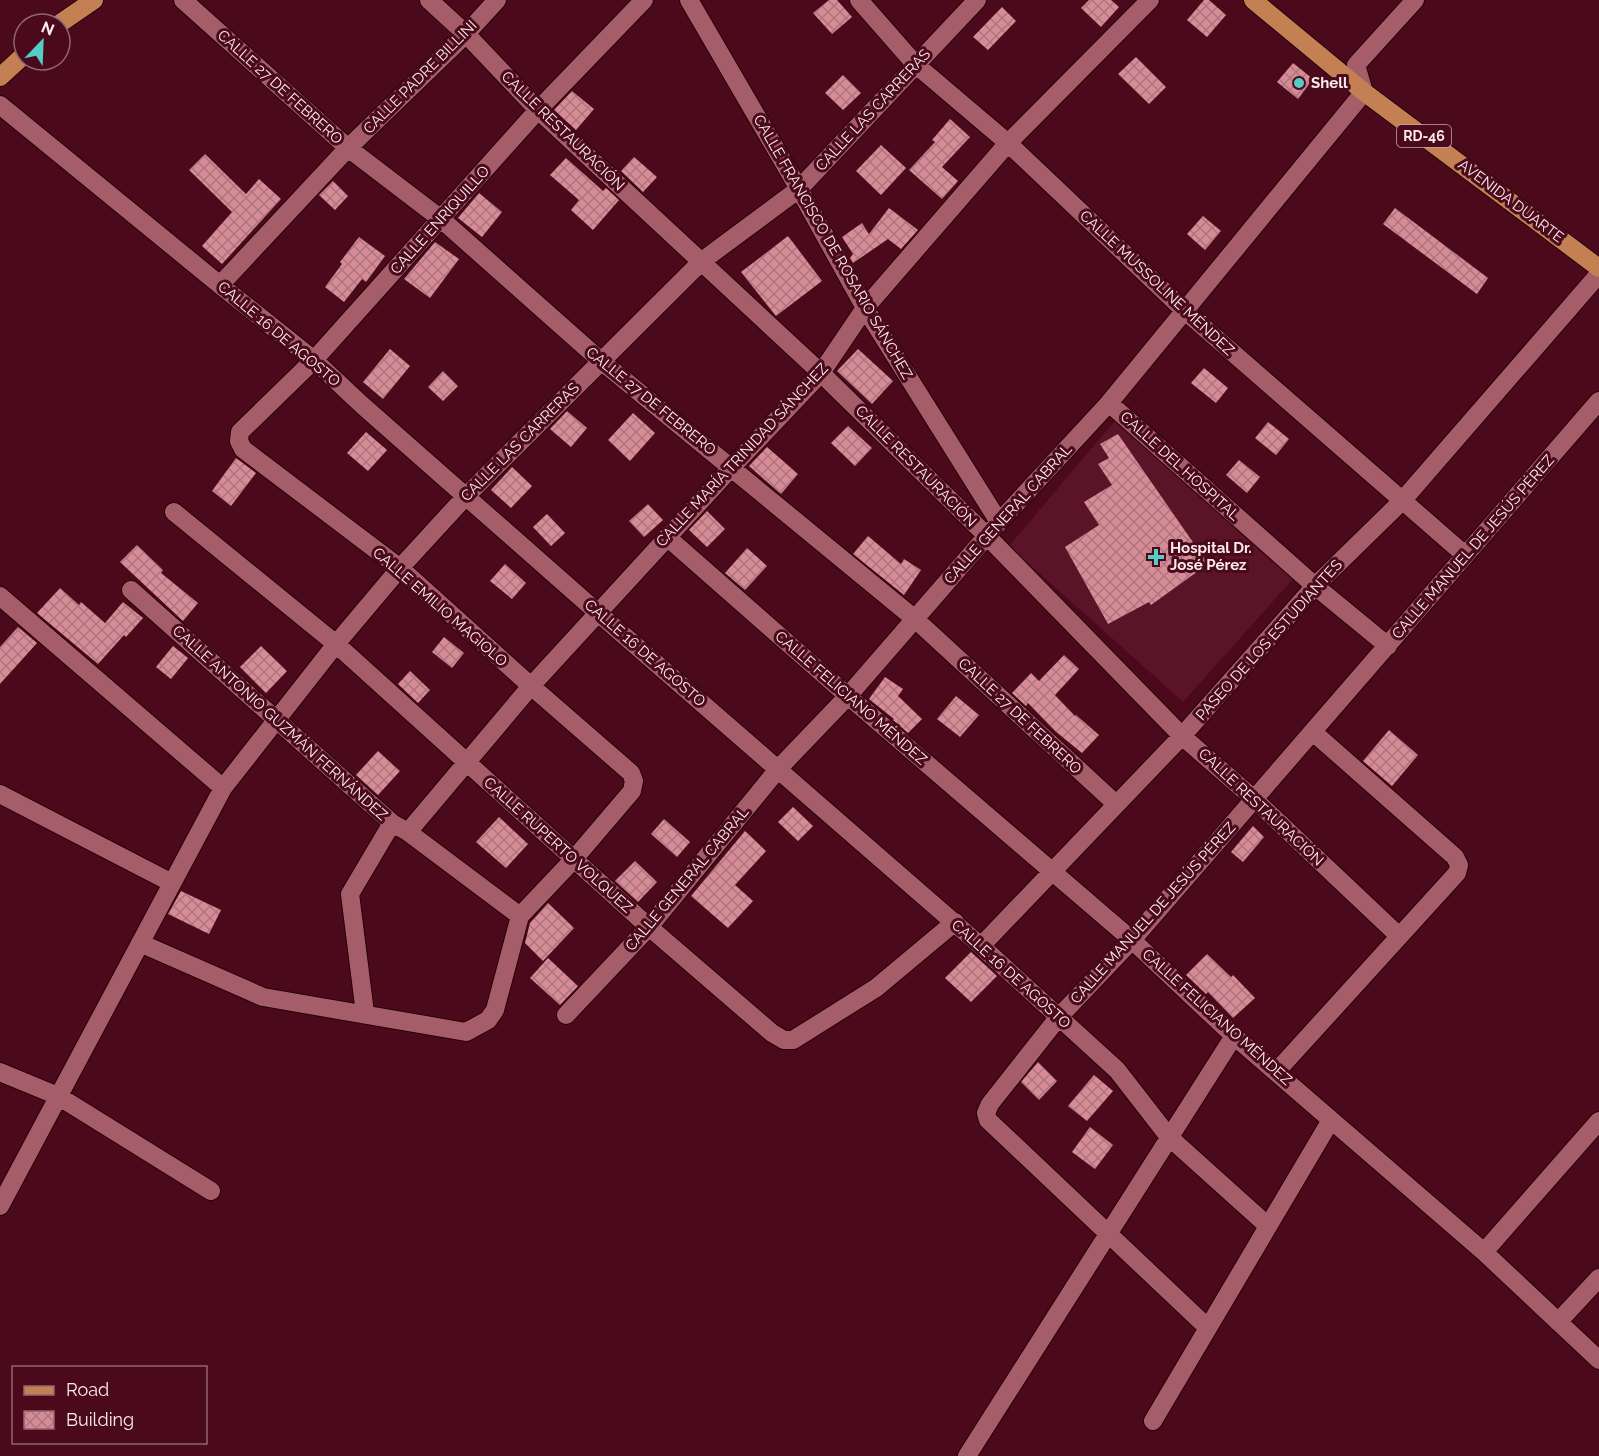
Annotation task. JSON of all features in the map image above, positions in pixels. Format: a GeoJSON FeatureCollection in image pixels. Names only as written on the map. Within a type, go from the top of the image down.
{"type":"FeatureCollection","features":[{"type":"Feature","properties":{"kind":"main road"},"geometry":{"type":"LineString","coordinates":[[72,15],[94,0]]}},
{"type":"Feature","properties":{"kind":"main road","name":"AVENIDA DUARTE"},"geometry":{"type":"LineString","coordinates":[[1253,0],[1364,92],[1599,268]]}},
{"type":"Feature","properties":{"kind":"main road"},"geometry":{"type":"LineString","coordinates":[[0,76],[12,66]]}},
{"type":"Feature","properties":{"kind":"street","name":"CALLE 27 DE FEBRERO"},"geometry":{"type":"LineString","coordinates":[[183,0],[348,148],[441,219],[601,361],[915,619],[1116,804]]}},
{"type":"Feature","properties":{"kind":"street","name":"CALLE RESTAURACIÓN"},"geometry":{"type":"LineString","coordinates":[[429,0],[466,34],[538,110],[821,373],[987,536],[1182,736],[1254,799],[1399,936]]}},
{"type":"Feature","properties":{"kind":"street","name":"CALLE PADRE BILLINI"},"geometry":{"type":"LineString","coordinates":[[220,285],[348,148],[466,34],[497,0]]}},
{"type":"Feature","properties":{"kind":"street","name":"CALLE ENRIQUILLO"},"geometry":{"type":"LineString","coordinates":[[239,441],[240,432],[314,360],[538,110],[644,0]]}},
{"type":"Feature","properties":{"kind":"street","name":"CALLE FRANCISCO DE ROSARIO SÁNCHEZ"},"geometry":{"type":"LineString","coordinates":[[689,0],[865,308],[999,522]]}},
{"type":"Feature","properties":{"kind":"street","name":"CALLE MUSSOLINE MÉNDEZ"},"geometry":{"type":"LineString","coordinates":[[859,0],[915,64],[1008,143],[1185,311],[1465,555]]}},
{"type":"Feature","properties":{"kind":"street","name":"CALLE LAS CARRERAS"},"geometry":{"type":"LineString","coordinates":[[0,1206],[223,788],[336,644],[400,568],[466,496],[702,261],[799,189],[977,0]]}},
{"type":"Feature","properties":{"kind":"street","name":"CALLE MARÍA TRINIDAD SÁNCHEZ"},"geometry":{"type":"LineString","coordinates":[[365,1013],[350,894],[400,828],[467,763],[597,612],[821,373],[865,308],[1008,143],[1150,0]]}},
{"type":"Feature","properties":{"kind":"street"},"geometry":{"type":"LineString","coordinates":[[1364,92],[1356,65],[1415,0]]}},
{"type":"Feature","properties":{"kind":"street","name":"CALLE GENERAL CABRAL"},"geometry":{"type":"LineString","coordinates":[[566,1016],[650,927],[779,768],[848,696],[999,522],[1109,403],[1364,92]]}},
{"type":"Feature","properties":{"kind":"street","name":"CALLE 16 DE AGOSTO"},"geometry":{"type":"LineString","coordinates":[[0,105],[314,360],[597,612],[955,922],[1117,1070],[1169,1137],[1268,1226]]}},
{"type":"Feature","properties":{"kind":"street","name":"PASEO DE LOS ESTUDIANTES"},"geometry":{"type":"LineString","coordinates":[[981,946],[1182,736],[1315,586],[1402,501],[1599,274]]}},
{"type":"Feature","properties":{"kind":"street","name":"CALLE MANUEL DE JESÚS PÉREZ"},"geometry":{"type":"LineString","coordinates":[[1208,1328],[988,1120],[986,1113],[990,1104],[1058,1017],[1132,940],[1599,401]]}},
{"type":"Feature","properties":{"kind":"street","name":"CALLE DEL HOSPITAL"},"geometry":{"type":"LineString","coordinates":[[1109,403],[1315,586],[1388,646]]}},
{"type":"Feature","properties":{"kind":"street","name":"CALLE EMILIO MAGIOLO"},"geometry":{"type":"LineString","coordinates":[[239,441],[243,449],[400,568],[631,773],[634,781],[632,790],[574,859]]}},
{"type":"Feature","properties":{"kind":"street","name":"CALLE RUPERTO VOLQUEZ"},"geometry":{"type":"LineString","coordinates":[[174,513],[336,644],[650,927],[772,1033],[784,1040],[793,1040],[876,988],[955,922]]}},
{"type":"Feature","properties":{"kind":"street","name":"CALLE FELICIANO MÉNDEZ"},"geometry":{"type":"LineString","coordinates":[[667,537],[1132,940],[1234,1036],[1484,1252],[1599,1360]]}},
{"type":"Feature","properties":{"kind":"street","name":"CALLE ANTONIO GUZMÁN FERNÁNDEZ"},"geometry":{"type":"LineString","coordinates":[[131,590],[400,828],[520,916]]}},
{"type":"Feature","properties":{"kind":"street"},"geometry":{"type":"LineString","coordinates":[[0,596],[223,788]]}},
{"type":"Feature","properties":{"kind":"street"},"geometry":{"type":"LineString","coordinates":[[1276,1072],[1457,873],[1459,865],[1455,857],[1313,732]]}},
{"type":"Feature","properties":{"kind":"street"},"geometry":{"type":"LineString","coordinates":[[0,794],[172,883]]}},
{"type":"Feature","properties":{"kind":"street"},"geometry":{"type":"LineString","coordinates":[[140,943],[263,997],[466,1032],[488,1020],[495,1010],[520,916],[574,859]]}},
{"type":"Feature","properties":{"kind":"street"},"geometry":{"type":"LineString","coordinates":[[968,1456],[1234,1036]]}},
{"type":"Feature","properties":{"kind":"street"},"geometry":{"type":"LineString","coordinates":[[0,1072],[58,1096],[211,1191]]}},
{"type":"Feature","properties":{"kind":"street"},"geometry":{"type":"LineString","coordinates":[[1153,1421],[1331,1120]]}},
{"type":"Feature","properties":{"kind":"street"},"geometry":{"type":"LineString","coordinates":[[1484,1252],[1599,1121]]}},
{"type":"Feature","properties":{"kind":"street"},"geometry":{"type":"LineString","coordinates":[[1558,1322],[1599,1278]]}},
{"type":"Feature","properties":{"kind":"shaded area","name":"Hospital Dr. José Pérez"},"geometry":{"type":"Polygon","coordinates":[[[1124,410],[1303,568],[1183,702],[1009,546],[1124,410]]]}},
{"type":"Feature","properties":{"kind":"building"},"geometry":{"type":"Polygon","coordinates":[[[829,0],[837,0],[852,17],[832,34],[813,13],[829,0]]]}},
{"type":"Feature","properties":{"kind":"building"},"geometry":{"type":"Polygon","coordinates":[[[1089,0],[1111,0],[1119,7],[1101,27],[1081,8],[1089,0]]]}},
{"type":"Feature","properties":{"kind":"building"},"geometry":{"type":"Polygon","coordinates":[[[1204,0],[1209,0],[1226,15],[1207,37],[1187,20],[1204,0]]]}},
{"type":"Feature","properties":{"kind":"building"},"geometry":{"type":"Polygon","coordinates":[[[1002,7],[1016,21],[988,50],[973,37],[1002,7]]]}},
{"type":"Feature","properties":{"kind":"building"},"geometry":{"type":"Polygon","coordinates":[[[1136,57],[1166,87],[1149,104],[1118,74],[1136,57]]]}},
{"type":"Feature","properties":{"kind":"building"},"geometry":{"type":"Polygon","coordinates":[[[1293,63],[1313,79],[1298,99],[1277,82],[1293,63]]]}},
{"type":"Feature","properties":{"kind":"building"},"geometry":{"type":"Polygon","coordinates":[[[843,75],[861,93],[843,110],[825,93],[843,75]]]}},
{"type":"Feature","properties":{"kind":"building"},"geometry":{"type":"Polygon","coordinates":[[[572,91],[594,109],[576,130],[554,110],[572,91]]]}},
{"type":"Feature","properties":{"kind":"building"},"geometry":{"type":"Polygon","coordinates":[[[950,119],[970,137],[942,167],[958,181],[942,199],[909,170],[935,142],[932,140],[950,119]]]}},
{"type":"Feature","properties":{"kind":"building"},"geometry":{"type":"Polygon","coordinates":[[[881,145],[906,168],[881,195],[856,171],[881,145]]]}},
{"type":"Feature","properties":{"kind":"building"},"geometry":{"type":"Polygon","coordinates":[[[205,154],[246,194],[259,179],[281,199],[222,264],[202,246],[232,212],[189,170],[205,154]]]}},
{"type":"Feature","properties":{"kind":"building"},"geometry":{"type":"Polygon","coordinates":[[[634,157],[657,177],[643,192],[621,171],[634,157]]]}},
{"type":"Feature","properties":{"kind":"building"},"geometry":{"type":"Polygon","coordinates":[[[566,158],[603,191],[606,188],[619,200],[593,230],[571,210],[579,200],[550,175],[566,158]]]}},
{"type":"Feature","properties":{"kind":"building"},"geometry":{"type":"Polygon","coordinates":[[[333,181],[348,196],[335,210],[319,195],[333,181]]]}},
{"type":"Feature","properties":{"kind":"building"},"geometry":{"type":"Polygon","coordinates":[[[479,193],[502,212],[482,237],[458,218],[479,193]]]}},
{"type":"Feature","properties":{"kind":"building"},"geometry":{"type":"Polygon","coordinates":[[[889,208],[918,230],[901,249],[888,239],[853,263],[850,258],[853,254],[842,237],[862,223],[869,234],[889,208]]]}},
{"type":"Feature","properties":{"kind":"building"},"geometry":{"type":"Polygon","coordinates":[[[1395,208],[1488,278],[1477,294],[1383,224],[1395,208]]]}},
{"type":"Feature","properties":{"kind":"building"},"geometry":{"type":"Polygon","coordinates":[[[1203,216],[1221,231],[1205,250],[1187,234],[1203,216]]]}},
{"type":"Feature","properties":{"kind":"building"},"geometry":{"type":"Polygon","coordinates":[[[788,236],[822,281],[776,316],[741,272],[788,236]]]}},
{"type":"Feature","properties":{"kind":"building"},"geometry":{"type":"Polygon","coordinates":[[[359,237],[385,256],[366,282],[362,279],[344,302],[325,287],[359,237]]]}},
{"type":"Feature","properties":{"kind":"building"},"geometry":{"type":"Polygon","coordinates":[[[435,242],[459,259],[430,298],[404,279],[435,242]]]}},
{"type":"Feature","properties":{"kind":"building"},"geometry":{"type":"Polygon","coordinates":[[[390,349],[410,366],[383,399],[363,382],[390,349]]]}},
{"type":"Feature","properties":{"kind":"building"},"geometry":{"type":"Polygon","coordinates":[[[858,349],[893,381],[872,404],[837,371],[858,349]]]}},
{"type":"Feature","properties":{"kind":"building"},"geometry":{"type":"Polygon","coordinates":[[[1204,368],[1228,388],[1216,403],[1191,383],[1204,368]]]}},
{"type":"Feature","properties":{"kind":"building"},"geometry":{"type":"Polygon","coordinates":[[[443,371],[458,386],[443,401],[428,387],[443,371]]]}},
{"type":"Feature","properties":{"kind":"building"},"geometry":{"type":"Polygon","coordinates":[[[567,411],[587,428],[571,447],[550,429],[567,411]]]}},
{"type":"Feature","properties":{"kind":"building"},"geometry":{"type":"Polygon","coordinates":[[[633,413],[655,433],[630,461],[608,440],[633,413]]]}},
{"type":"Feature","properties":{"kind":"building"},"geometry":{"type":"Polygon","coordinates":[[[1268,422],[1289,439],[1276,455],[1255,438],[1268,422]]]}},
{"type":"Feature","properties":{"kind":"building"},"geometry":{"type":"Polygon","coordinates":[[[848,426],[872,448],[855,466],[831,443],[848,426]]]}},
{"type":"Feature","properties":{"kind":"building"},"geometry":{"type":"Polygon","coordinates":[[[366,432],[387,450],[368,471],[347,453],[366,432]]]}},
{"type":"Feature","properties":{"kind":"building"},"geometry":{"type":"Polygon","coordinates":[[[1118,434],[1208,564],[1151,605],[1149,602],[1108,624],[1065,547],[1099,525],[1084,502],[1112,485],[1098,464],[1109,458],[1100,444],[1118,434]]]}},
{"type":"Feature","properties":{"kind":"building"},"geometry":{"type":"Polygon","coordinates":[[[767,447],[798,474],[781,494],[749,466],[767,447]]]}},
{"type":"Feature","properties":{"kind":"building"},"geometry":{"type":"Polygon","coordinates":[[[236,458],[256,473],[231,506],[212,491],[236,458]]]}},
{"type":"Feature","properties":{"kind":"building"},"geometry":{"type":"Polygon","coordinates":[[[1239,460],[1260,477],[1247,493],[1226,475],[1239,460]]]}},
{"type":"Feature","properties":{"kind":"building"},"geometry":{"type":"Polygon","coordinates":[[[512,467],[532,486],[511,508],[491,490],[512,467]]]}},
{"type":"Feature","properties":{"kind":"building"},"geometry":{"type":"Polygon","coordinates":[[[648,504],[663,520],[644,537],[629,521],[648,504]]]}},
{"type":"Feature","properties":{"kind":"building"},"geometry":{"type":"Polygon","coordinates":[[[707,511],[725,529],[707,547],[689,530],[707,511]]]}},
{"type":"Feature","properties":{"kind":"building"},"geometry":{"type":"Polygon","coordinates":[[[547,514],[565,533],[551,546],[533,527],[547,514]]]}},
{"type":"Feature","properties":{"kind":"building"},"geometry":{"type":"Polygon","coordinates":[[[868,536],[901,564],[904,559],[921,570],[904,595],[853,554],[868,536]]]}},
{"type":"Feature","properties":{"kind":"building"},"geometry":{"type":"Polygon","coordinates":[[[137,545],[163,570],[161,573],[198,603],[183,621],[120,562],[137,545]]]}},
{"type":"Feature","properties":{"kind":"building"},"geometry":{"type":"Polygon","coordinates":[[[747,548],[767,566],[745,590],[725,573],[747,548]]]}},
{"type":"Feature","properties":{"kind":"building"},"geometry":{"type":"Polygon","coordinates":[[[505,564],[526,583],[512,599],[490,581],[505,564]]]}},
{"type":"Feature","properties":{"kind":"building"},"geometry":{"type":"Polygon","coordinates":[[[60,588],[79,605],[81,602],[105,623],[123,602],[143,618],[98,664],[37,613],[60,588]]]}},
{"type":"Feature","properties":{"kind":"building"},"geometry":{"type":"Polygon","coordinates":[[[18,627],[37,643],[0,684],[0,647],[18,627]]]}},
{"type":"Feature","properties":{"kind":"building"},"geometry":{"type":"Polygon","coordinates":[[[444,637],[464,653],[452,668],[432,652],[444,637]]]}},
{"type":"Feature","properties":{"kind":"building"},"geometry":{"type":"Polygon","coordinates":[[[173,646],[188,658],[171,679],[156,667],[173,646]]]}},
{"type":"Feature","properties":{"kind":"building"},"geometry":{"type":"Polygon","coordinates":[[[261,646],[287,671],[266,693],[240,667],[261,646]]]}},
{"type":"Feature","properties":{"kind":"building"},"geometry":{"type":"Polygon","coordinates":[[[1064,655],[1079,669],[1055,695],[1075,716],[1099,735],[1082,753],[1055,731],[1028,703],[1026,706],[1012,693],[1031,673],[1039,681],[1064,655]]]}},
{"type":"Feature","properties":{"kind":"building"},"geometry":{"type":"Polygon","coordinates":[[[410,671],[430,690],[418,703],[398,684],[410,671]]]}},
{"type":"Feature","properties":{"kind":"building"},"geometry":{"type":"Polygon","coordinates":[[[885,677],[903,689],[898,696],[922,719],[908,733],[869,699],[885,677]]]}},
{"type":"Feature","properties":{"kind":"building"},"geometry":{"type":"Polygon","coordinates":[[[956,696],[979,715],[960,737],[937,719],[956,696]]]}},
{"type":"Feature","properties":{"kind":"building"},"geometry":{"type":"Polygon","coordinates":[[[1389,730],[1418,755],[1392,786],[1363,761],[1389,730]]]}},
{"type":"Feature","properties":{"kind":"building"},"geometry":{"type":"Polygon","coordinates":[[[378,751],[400,771],[378,795],[356,775],[378,751]]]}},
{"type":"Feature","properties":{"kind":"building"},"geometry":{"type":"Polygon","coordinates":[[[793,807],[813,826],[798,841],[778,822],[793,807]]]}},
{"type":"Feature","properties":{"kind":"building"},"geometry":{"type":"Polygon","coordinates":[[[499,817],[528,844],[506,868],[476,842],[499,817]]]}},
{"type":"Feature","properties":{"kind":"building"},"geometry":{"type":"Polygon","coordinates":[[[664,819],[690,842],[677,857],[651,834],[664,819]]]}},
{"type":"Feature","properties":{"kind":"building"},"geometry":{"type":"Polygon","coordinates":[[[1253,826],[1264,837],[1243,862],[1231,852],[1253,826]]]}},
{"type":"Feature","properties":{"kind":"building"},"geometry":{"type":"Polygon","coordinates":[[[745,831],[766,851],[735,885],[753,901],[728,928],[691,896],[745,831]]]}},
{"type":"Feature","properties":{"kind":"building"},"geometry":{"type":"Polygon","coordinates":[[[635,861],[657,882],[638,902],[615,881],[635,861]]]}},
{"type":"Feature","properties":{"kind":"building"},"geometry":{"type":"Polygon","coordinates":[[[181,891],[221,910],[209,934],[168,914],[181,891]]]}},
{"type":"Feature","properties":{"kind":"building"},"geometry":{"type":"Polygon","coordinates":[[[548,903],[574,928],[543,961],[525,943],[530,923],[548,903]]]}},
{"type":"Feature","properties":{"kind":"building"},"geometry":{"type":"Polygon","coordinates":[[[971,952],[997,976],[971,1002],[945,978],[971,952]]]}},
{"type":"Feature","properties":{"kind":"building"},"geometry":{"type":"Polygon","coordinates":[[[1207,954],[1231,977],[1233,975],[1255,998],[1233,1018],[1208,992],[1206,994],[1186,975],[1207,954]]]}},
{"type":"Feature","properties":{"kind":"building"},"geometry":{"type":"Polygon","coordinates":[[[548,958],[578,986],[560,1005],[530,978],[548,958]]]}},
{"type":"Feature","properties":{"kind":"building"},"geometry":{"type":"Polygon","coordinates":[[[1038,1062],[1057,1081],[1039,1100],[1021,1082],[1038,1062]]]}},
{"type":"Feature","properties":{"kind":"building"},"geometry":{"type":"Polygon","coordinates":[[[1094,1075],[1113,1091],[1087,1121],[1068,1106],[1094,1075]]]}},
{"type":"Feature","properties":{"kind":"building"},"geometry":{"type":"Polygon","coordinates":[[[1090,1127],[1113,1145],[1095,1169],[1072,1152],[1090,1127]]]}},
{"type":"Feature","properties":{"kind":"place","name":"Shell"},"geometry":{"type":"Point","coordinates":[1299,83]}},
{"type":"Feature","properties":{"kind":"place","name":"Hospital Dr. José Pérez"},"geometry":{"type":"Point","coordinates":[1156,557]}}]}
